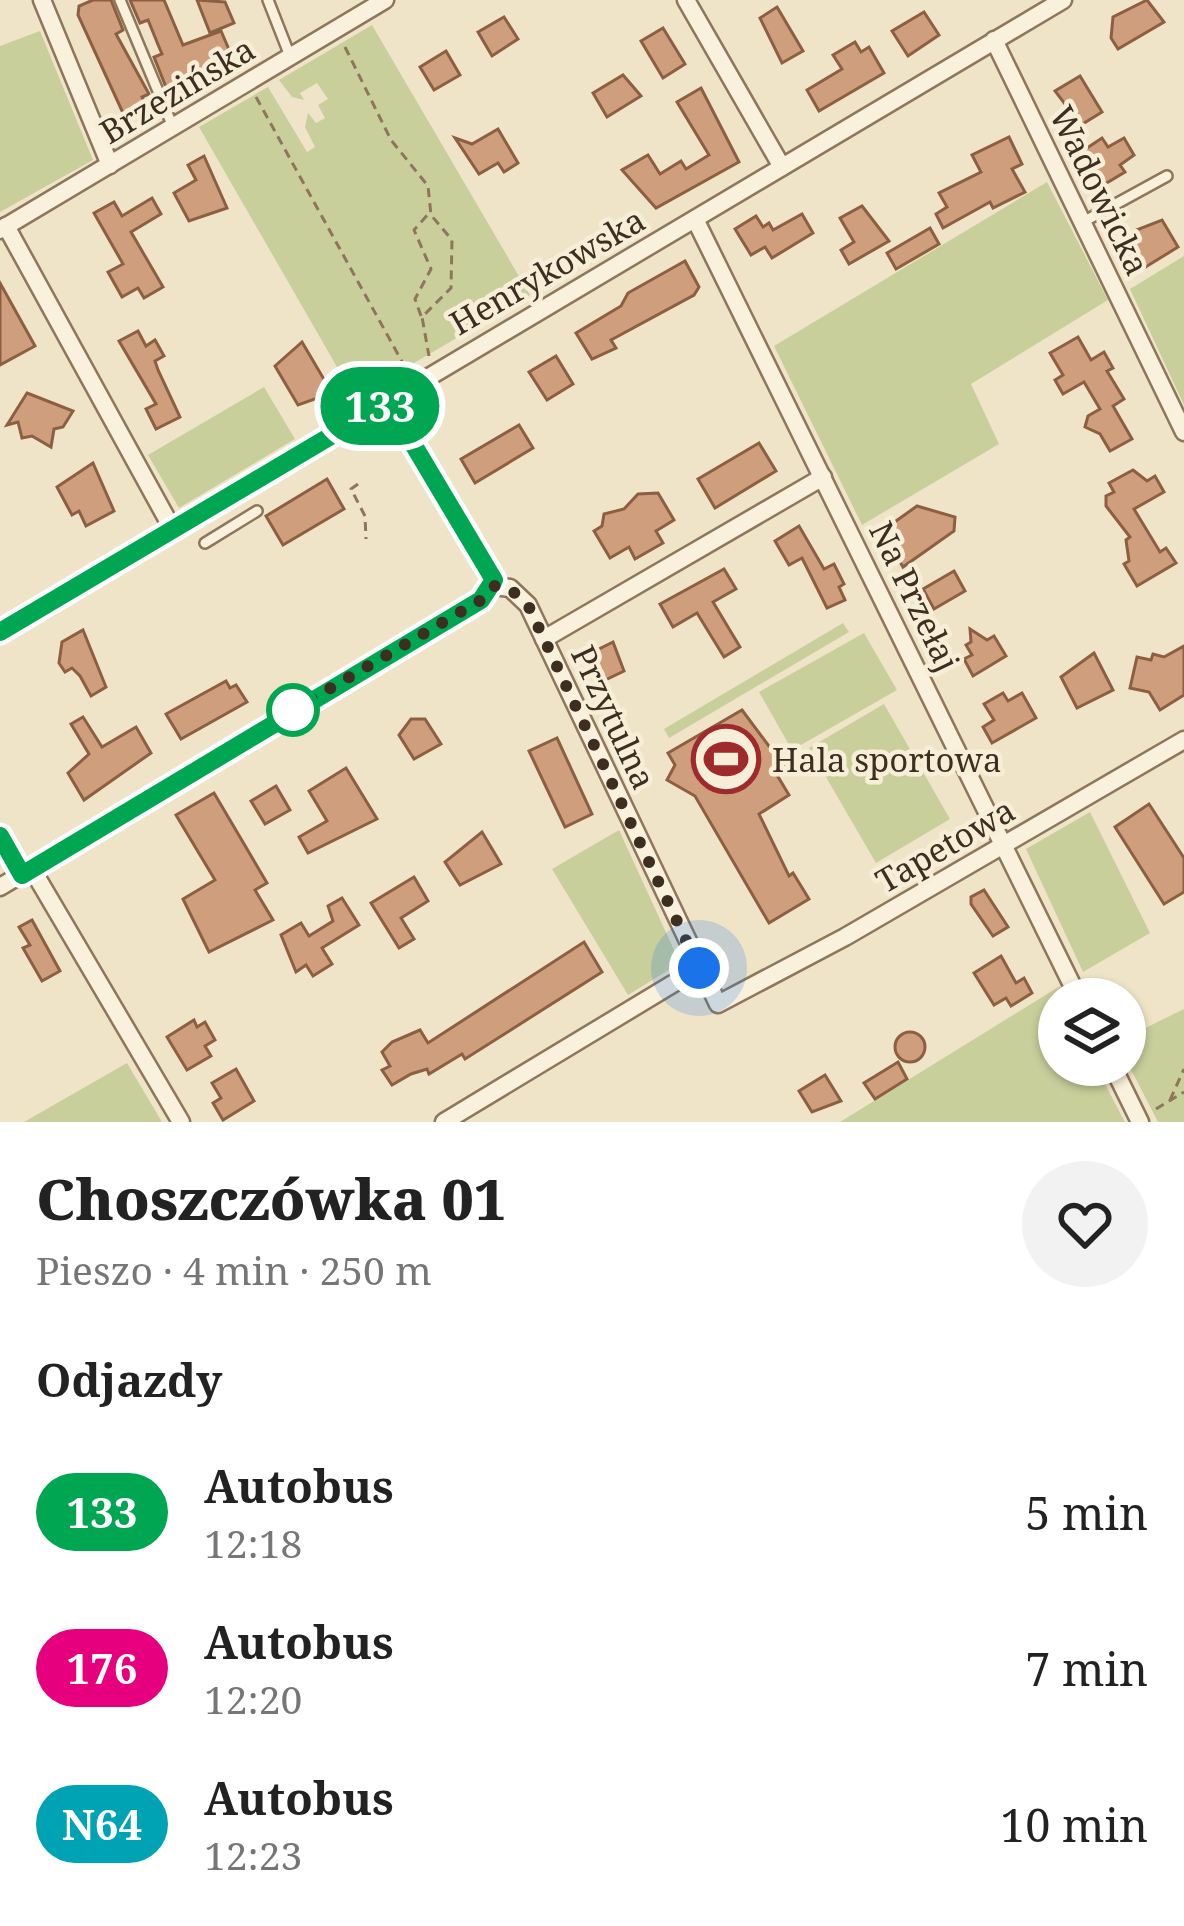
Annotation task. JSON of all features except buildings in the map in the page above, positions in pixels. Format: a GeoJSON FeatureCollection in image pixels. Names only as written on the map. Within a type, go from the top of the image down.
{"type":"FeatureCollection","features":[{"type":"Feature","properties":{"kind":"street"},"geometry":{"type":"LineString","coordinates":[[42,0],[110,165]]}},
{"type":"Feature","properties":{"kind":"street","name":"Brzezińska"},"geometry":{"type":"LineString","coordinates":[[3,228],[385,0]]}},
{"type":"Feature","properties":{"kind":"street"},"geometry":{"type":"LineString","coordinates":[[686,0],[782,167]]}},
{"type":"Feature","properties":{"kind":"street","name":"Henrykowska"},"geometry":{"type":"LineString","coordinates":[[0,632],[1063,0]]}},
{"type":"Feature","properties":{"kind":"street","name":"Wadowicka"},"geometry":{"type":"LineString","coordinates":[[994,40],[1184,432]]}},
{"type":"Feature","properties":{"kind":"street","name":"Na Przełaj"},"geometry":{"type":"LineString","coordinates":[[695,219],[1069,978]]}},
{"type":"Feature","properties":{"kind":"street"},"geometry":{"type":"LineString","coordinates":[[3,228],[173,530]]}},
{"type":"Feature","properties":{"kind":"street","name":"Przytulna"},"geometry":{"type":"LineString","coordinates":[[388,402],[494,586],[519,595],[544,639],[714,1001],[734,1000]]}},
{"type":"Feature","properties":{"kind":"street"},"geometry":{"type":"LineString","coordinates":[[544,639],[824,477]]}},
{"type":"Feature","properties":{"kind":"street"},"geometry":{"type":"LineString","coordinates":[[0,887],[296,699],[481,600],[494,586]]}},
{"type":"Feature","properties":{"kind":"street","name":"Tapetowa"},"geometry":{"type":"LineString","coordinates":[[734,1000],[1184,740]]}},
{"type":"Feature","properties":{"kind":"street"},"geometry":{"type":"LineString","coordinates":[[0,836],[182,1122]]}},
{"type":"Feature","properties":{"kind":"street"},"geometry":{"type":"LineString","coordinates":[[444,1122],[699,968]]}},
{"type":"Feature","properties":{"kind":"street"},"geometry":{"type":"LineString","coordinates":[[1123,1086],[1140,1120]]}},
{"type":"Feature","properties":{"kind":"lane"},"geometry":{"type":"LineString","coordinates":[[120,0],[173,127]]}},
{"type":"Feature","properties":{"kind":"lane"},"geometry":{"type":"LineString","coordinates":[[268,0],[290,57]]}},
{"type":"Feature","properties":{"kind":"lane"},"geometry":{"type":"LineString","coordinates":[[1083,222],[1167,176]]}},
{"type":"Feature","properties":{"kind":"lane"},"geometry":{"type":"LineString","coordinates":[[205,543],[257,511]]}},
{"type":"Feature","properties":{"kind":"path"},"geometry":{"type":"LineString","coordinates":[[333,31],[370,92],[391,140],[428,186],[430,212],[452,240],[451,288],[422,317]]}},
{"type":"Feature","properties":{"kind":"path"},"geometry":{"type":"LineString","coordinates":[[248,82],[404,362],[411,386]]}},
{"type":"Feature","properties":{"kind":"path"},"geometry":{"type":"LineString","coordinates":[[430,212],[414,230],[431,269],[415,299],[434,371]]}},
{"type":"Feature","properties":{"kind":"path"},"geometry":{"type":"LineString","coordinates":[[358,484],[351,489],[365,516],[366,539]]}},
{"type":"Feature","properties":{"kind":"path"},"geometry":{"type":"LineString","coordinates":[[1169,1100],[1184,1069]]}},
{"type":"Feature","properties":{"kind":"path"},"geometry":{"type":"LineString","coordinates":[[1140,1120],[1184,1092]]}},
{"type":"Feature","properties":{"kind":"green space"},"geometry":{"type":"Polygon","coordinates":[[[372,25],[530,295],[414,363],[419,373],[360,407],[199,127],[268,87],[307,152],[315,147],[305,127],[308,113],[316,123],[325,118],[318,105],[328,99],[317,83],[300,93],[304,100],[292,97],[279,80],[372,25]]]}},
{"type":"Feature","properties":{"kind":"green space"},"geometry":{"type":"Polygon","coordinates":[[[40,31],[93,160],[0,212],[0,46],[40,31]]]}},
{"type":"Feature","properties":{"kind":"green space"},"geometry":{"type":"Polygon","coordinates":[[[1047,182],[1108,300],[971,384],[999,444],[862,525],[774,346],[1047,182]]]}},
{"type":"Feature","properties":{"kind":"green space"},"geometry":{"type":"Polygon","coordinates":[[[1184,256],[1184,405],[1130,289],[1184,256]]]}},
{"type":"Feature","properties":{"kind":"green space"},"geometry":{"type":"Polygon","coordinates":[[[264,387],[295,439],[179,508],[148,455],[264,387]]]}},
{"type":"Feature","properties":{"kind":"green space"},"geometry":{"type":"Polygon","coordinates":[[[843,623],[849,632],[669,738],[664,729],[843,623]]]}},
{"type":"Feature","properties":{"kind":"green space"},"geometry":{"type":"Polygon","coordinates":[[[864,633],[897,690],[792,750],[759,692],[864,633]]]}},
{"type":"Feature","properties":{"kind":"green space"},"geometry":{"type":"Polygon","coordinates":[[[884,704],[950,819],[876,863],[809,748],[884,704]]]}},
{"type":"Feature","properties":{"kind":"green space"},"geometry":{"type":"Polygon","coordinates":[[[1090,812],[1150,933],[1083,972],[1026,849],[1090,812]]]}},
{"type":"Feature","properties":{"kind":"green space"},"geometry":{"type":"Polygon","coordinates":[[[619,830],[680,963],[628,995],[552,869],[619,830]]]}},
{"type":"Feature","properties":{"kind":"green space"},"geometry":{"type":"Polygon","coordinates":[[[1038,1000],[1038,1086],[1106,1086],[1125,1122],[840,1122],[1038,1000]]]}},
{"type":"Feature","properties":{"kind":"green space"},"geometry":{"type":"Polygon","coordinates":[[[1184,1009],[1184,1122],[1158,1122],[1139,1086],[1146,1086],[1146,1028],[1184,1009]]]}},
{"type":"Feature","properties":{"kind":"green space"},"geometry":{"type":"Polygon","coordinates":[[[127,1063],[162,1122],[24,1122],[127,1063]]]}},
{"type":"Feature","properties":{"kind":"bus line","name":"133"},"geometry":{"type":"LineString","coordinates":[[0,632],[388,402],[494,580],[481,600],[22,875],[0,836]]}},
{"type":"Feature","properties":{"kind":"place","name":"Hala sportowa"},"geometry":{"type":"Point","coordinates":[726,759]}},
{"type":"Feature","properties":{"kind":"route"},"geometry":{"type":"LineString","coordinates":[[293,710],[481,600],[494,586],[509,588],[528,605],[699,968]]}}]}
